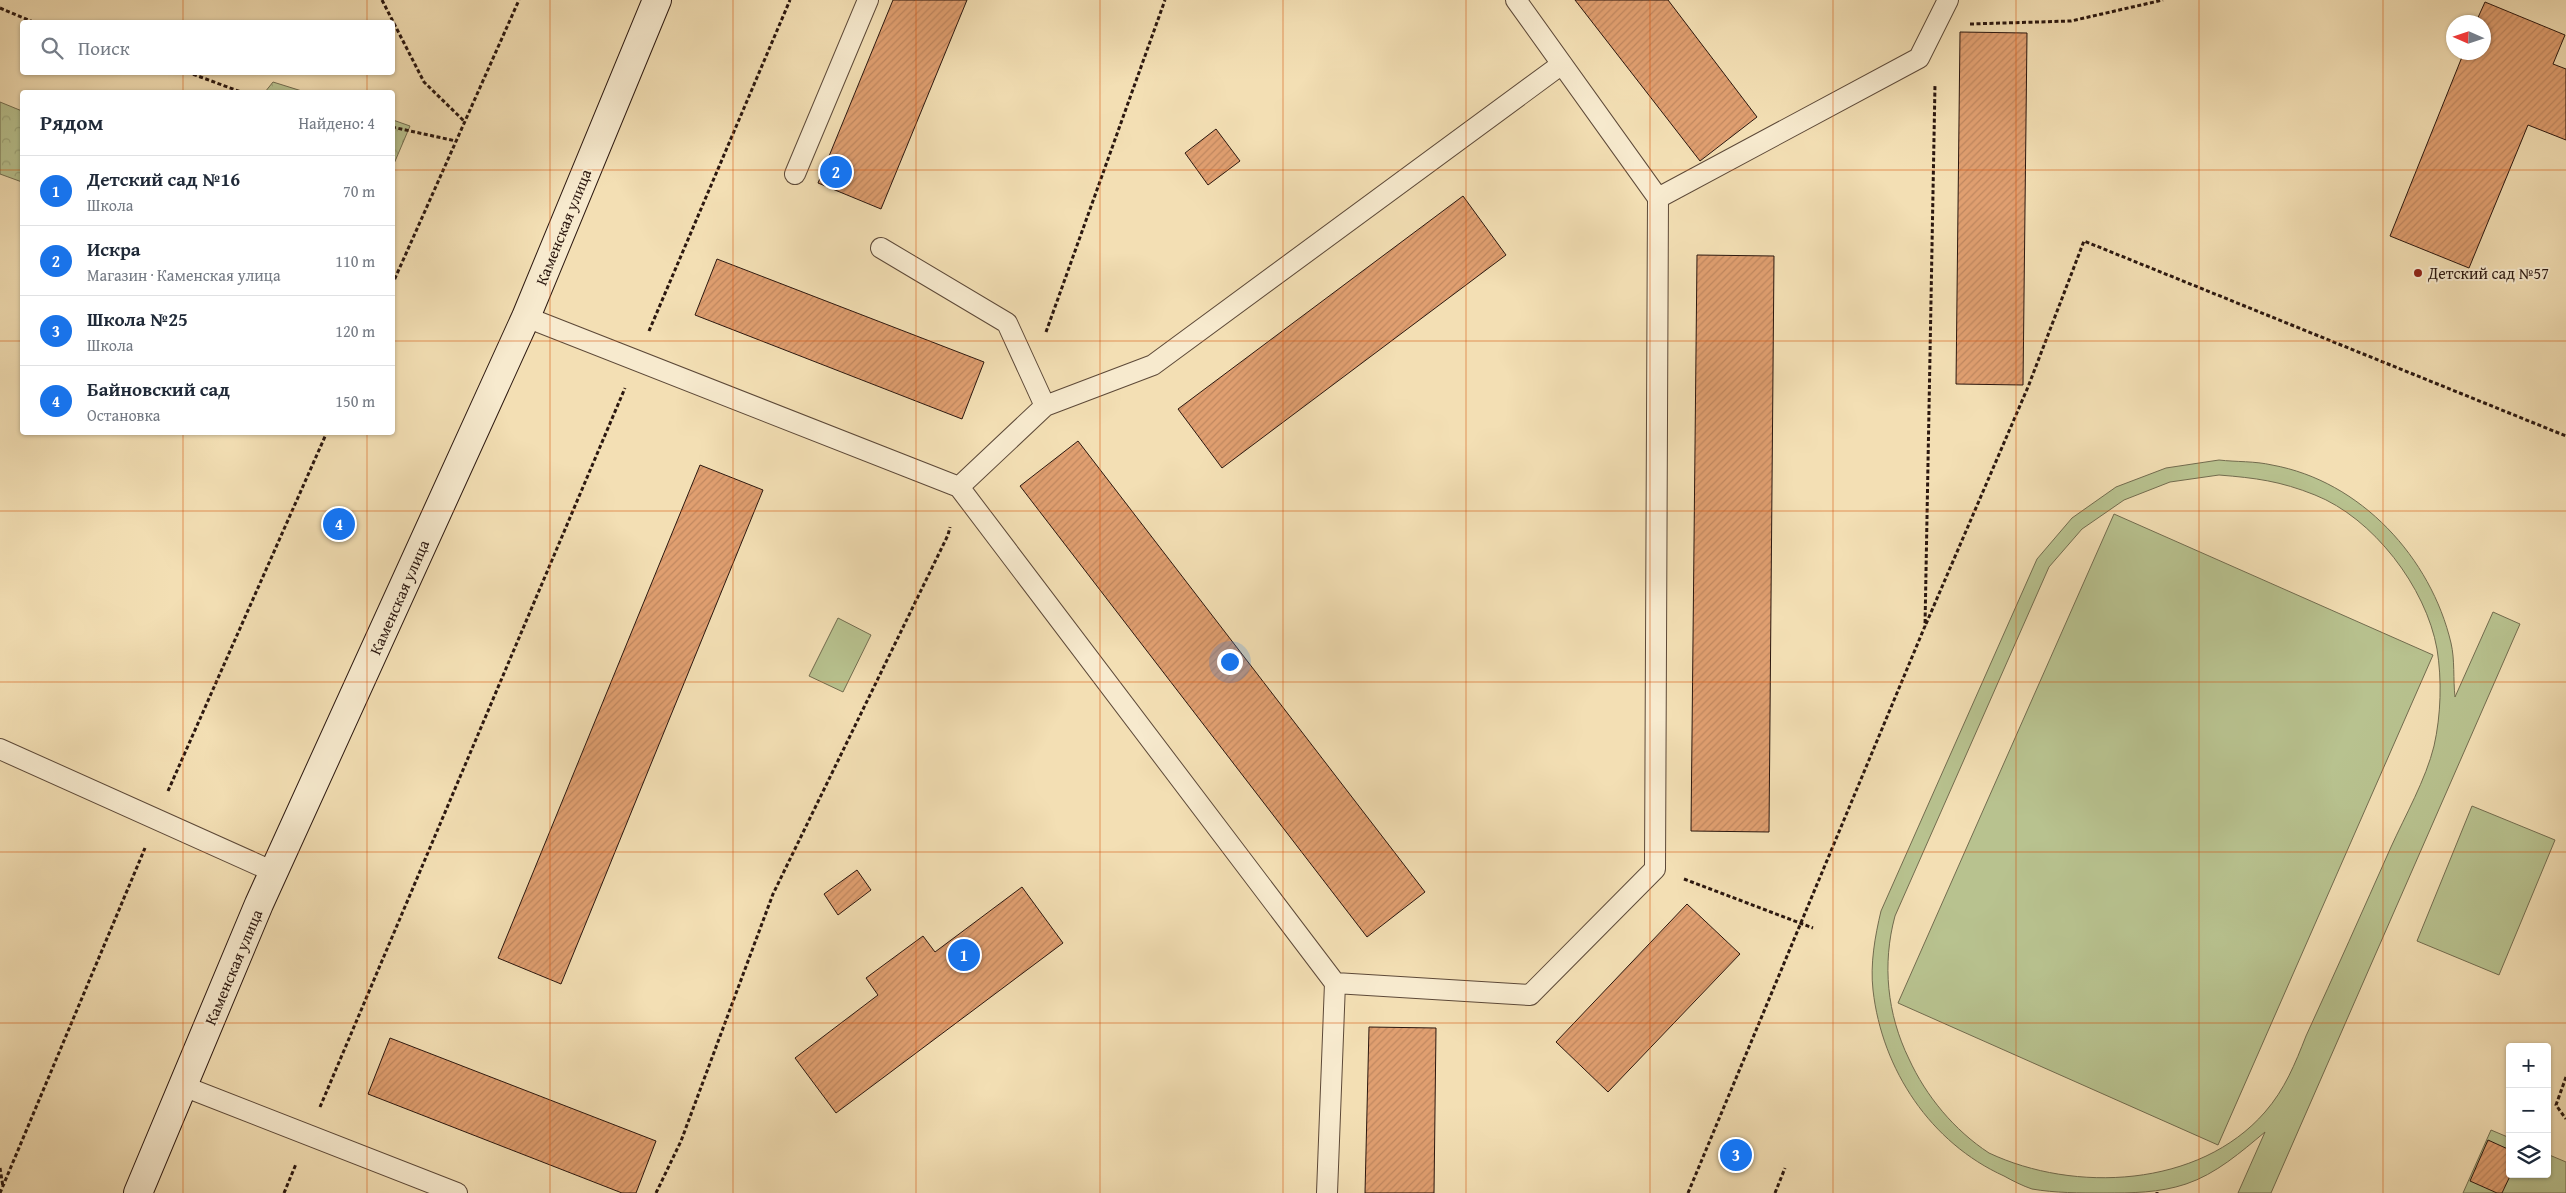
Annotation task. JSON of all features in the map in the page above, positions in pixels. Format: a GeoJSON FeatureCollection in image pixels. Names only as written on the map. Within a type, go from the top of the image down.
{"type":"FeatureCollection","features":[{"type":"Feature","properties":{"kind":"street","name":"Каменская улица"},"geometry":{"type":"LineString","coordinates":[[138,1193],[274,872],[526,317],[657,0]]}},
{"type":"Feature","properties":{"kind":"lane"},"geometry":{"type":"LineString","coordinates":[[795,174],[868,0]]}},
{"type":"Feature","properties":{"kind":"lane"},"geometry":{"type":"LineString","coordinates":[[1336,984],[1530,995],[1655,869],[1658,198],[1516,0]]}},
{"type":"Feature","properties":{"kind":"lane"},"geometry":{"type":"LineString","coordinates":[[1658,198],[1919,58],[1948,0]]}},
{"type":"Feature","properties":{"kind":"lane"},"geometry":{"type":"LineString","coordinates":[[959,488],[1045,406],[1153,365],[1562,64]]}},
{"type":"Feature","properties":{"kind":"lane"},"geometry":{"type":"LineString","coordinates":[[881,248],[1007,322],[1045,406]]}},
{"type":"Feature","properties":{"kind":"lane"},"geometry":{"type":"LineString","coordinates":[[526,317],[959,488],[1336,984],[1327,1193]]}},
{"type":"Feature","properties":{"kind":"lane"},"geometry":{"type":"LineString","coordinates":[[0,749],[274,872]]}},
{"type":"Feature","properties":{"kind":"lane"},"geometry":{"type":"LineString","coordinates":[[183,1086],[456,1193]]}},
{"type":"Feature","properties":{"kind":"path"},"geometry":{"type":"LineString","coordinates":[[382,0],[392,20]]}},
{"type":"Feature","properties":{"kind":"path"},"geometry":{"type":"LineString","coordinates":[[395,278],[519,0]]}},
{"type":"Feature","properties":{"kind":"path"},"geometry":{"type":"LineString","coordinates":[[284,1193],[790,0]]}},
{"type":"Feature","properties":{"kind":"path"},"geometry":{"type":"LineString","coordinates":[[1028,369],[1039,350],[1165,0]]}},
{"type":"Feature","properties":{"kind":"path"},"geometry":{"type":"LineString","coordinates":[[1926,626],[1936,25],[2071,21],[2163,0]]}},
{"type":"Feature","properties":{"kind":"path"},"geometry":{"type":"LineString","coordinates":[[0,8],[28,20]]}},
{"type":"Feature","properties":{"kind":"path"},"geometry":{"type":"LineString","coordinates":[[395,25],[424,82],[465,122]]}},
{"type":"Feature","properties":{"kind":"path"},"geometry":{"type":"LineString","coordinates":[[195,75],[236,90]]}},
{"type":"Feature","properties":{"kind":"path"},"geometry":{"type":"LineString","coordinates":[[395,128],[456,141]]}},
{"type":"Feature","properties":{"kind":"path"},"geometry":{"type":"LineString","coordinates":[[1688,1193],[2028,387],[2084,241],[2566,436]]}},
{"type":"Feature","properties":{"kind":"path"},"geometry":{"type":"LineString","coordinates":[[656,1193],[681,1142],[773,894],[948,535],[959,488]]}},
{"type":"Feature","properties":{"kind":"path"},"geometry":{"type":"LineString","coordinates":[[1655,869],[1813,928]]}},
{"type":"Feature","properties":{"kind":"path"},"geometry":{"type":"LineString","coordinates":[[2566,1076],[2556,1105],[2566,1119]]}},
{"type":"Feature","properties":{"kind":"path"},"geometry":{"type":"LineString","coordinates":[[0,1168],[3,1187]]}},
{"type":"Feature","properties":{"kind":"path"},"geometry":{"type":"LineString","coordinates":[[1775,1193],[1786,1168]]}},
{"type":"Feature","properties":{"kind":"green space"},"geometry":{"type":"Polygon","coordinates":[[[273,82],[299,90],[267,90],[273,82]]]}},
{"type":"Feature","properties":{"kind":"green space"},"geometry":{"type":"Polygon","coordinates":[[[0,102],[20,110],[20,181],[0,174],[0,102]]]}},
{"type":"Feature","properties":{"kind":"green space"},"geometry":{"type":"Polygon","coordinates":[[[395,121],[410,126],[395,161],[395,121]]]}},
{"type":"Feature","properties":{"kind":"green space"},"geometry":{"type":"Polygon","coordinates":[[[2219,460],[2266,464],[2304,474],[2335,488],[2362,506],[2387,528],[2409,554],[2427,582],[2441,612],[2451,643],[2455,697],[2493,612],[2520,624],[2271,1193],[2238,1193],[2265,1132],[2218,1168],[2197,1180],[2176,1187],[2156,1191],[2125,1193],[2032,1189],[2014,1182],[1978,1162],[1954,1144],[1933,1124],[1914,1101],[1899,1075],[1887,1048],[1878,1020],[1872,980],[1877,930],[1881,911],[2037,559],[2072,518],[2116,487],[2166,468],[2219,460]],[[2219,475],[2170,482],[2124,500],[2082,529],[2049,567],[1895,916],[1891,934],[1888,970],[1891,1007],[1902,1042],[1916,1073],[1942,1111],[1964,1134],[1989,1153],[2023,1166],[2059,1174],[2096,1178],[2134,1176],[2171,1169],[2206,1156],[2238,1137],[2265,1112],[2284,1085],[2293,1066],[2421,784],[2434,746],[2440,698],[2440,673],[2437,649],[2431,626],[2421,602],[2409,579],[2394,557],[2357,520],[2315,495],[2268,481],[2219,475]]]}},
{"type":"Feature","properties":{"kind":"green space"},"geometry":{"type":"Polygon","coordinates":[[[2114,514],[2433,655],[2218,1145],[1898,1003],[2114,514]]]}},
{"type":"Feature","properties":{"kind":"green space"},"geometry":{"type":"Polygon","coordinates":[[[838,618],[871,635],[843,692],[809,676],[838,618]]]}},
{"type":"Feature","properties":{"kind":"green space"},"geometry":{"type":"Polygon","coordinates":[[[2472,806],[2555,840],[2499,975],[2417,941],[2472,806]]]}},
{"type":"Feature","properties":{"kind":"green space"},"geometry":{"type":"Polygon","coordinates":[[[2491,1130],[2506,1136],[2506,1178],[2551,1178],[2551,1156],[2566,1162],[2566,1193],[2463,1193],[2491,1130]]]}},
{"type":"Feature","properties":{"kind":"building"},"geometry":{"type":"Polygon","coordinates":[[[893,0],[967,0],[881,209],[818,183],[893,0]]]}},
{"type":"Feature","properties":{"kind":"building"},"geometry":{"type":"Polygon","coordinates":[[[1575,0],[1668,0],[1757,117],[1700,161],[1575,0]]]}},
{"type":"Feature","properties":{"kind":"building"},"geometry":{"type":"Polygon","coordinates":[[[2485,2],[2565,35],[2553,64],[2566,69],[2566,140],[2528,125],[2469,268],[2390,236],[2461,60],[2491,60],[2491,15],[2479,15],[2485,2]]]}},
{"type":"Feature","properties":{"kind":"building"},"geometry":{"type":"Polygon","coordinates":[[[1960,32],[2027,33],[2023,385],[1956,384],[1960,32]]]}},
{"type":"Feature","properties":{"kind":"building"},"geometry":{"type":"Polygon","coordinates":[[[1216,129],[1240,161],[1208,185],[1185,153],[1216,129]]]}},
{"type":"Feature","properties":{"kind":"building"},"geometry":{"type":"Polygon","coordinates":[[[1463,196],[1506,255],[1222,468],[1178,409],[1463,196]]]}},
{"type":"Feature","properties":{"kind":"building"},"geometry":{"type":"Polygon","coordinates":[[[1697,255],[1774,256],[1769,832],[1691,831],[1697,255]]]}},
{"type":"Feature","properties":{"kind":"building"},"geometry":{"type":"Polygon","coordinates":[[[717,259],[984,362],[962,419],[695,315],[717,259]]]}},
{"type":"Feature","properties":{"kind":"building"},"geometry":{"type":"Polygon","coordinates":[[[1078,441],[1425,892],[1367,937],[1020,486],[1078,441]]]}},
{"type":"Feature","properties":{"kind":"building"},"geometry":{"type":"Polygon","coordinates":[[[700,465],[763,490],[561,984],[498,958],[700,465]]]}},
{"type":"Feature","properties":{"kind":"building"},"geometry":{"type":"Polygon","coordinates":[[[857,870],[871,890],[838,915],[824,894],[857,870]]]}},
{"type":"Feature","properties":{"kind":"building"},"geometry":{"type":"Polygon","coordinates":[[[1022,887],[1063,943],[836,1113],[795,1058],[878,995],[866,978],[923,936],[935,952],[1022,887]]]}},
{"type":"Feature","properties":{"kind":"building"},"geometry":{"type":"Polygon","coordinates":[[[1687,904],[1740,954],[1608,1092],[1556,1042],[1687,904]]]}},
{"type":"Feature","properties":{"kind":"building"},"geometry":{"type":"Polygon","coordinates":[[[1369,1027],[1436,1028],[1434,1193],[1365,1193],[1369,1027]]]}},
{"type":"Feature","properties":{"kind":"building"},"geometry":{"type":"Polygon","coordinates":[[[390,1038],[656,1141],[636,1193],[622,1193],[368,1094],[390,1038]]]}},
{"type":"Feature","properties":{"kind":"building"},"geometry":{"type":"Polygon","coordinates":[[[2488,1140],[2506,1148],[2506,1178],[2509,1178],[2502,1193],[2497,1193],[2470,1181],[2488,1140]]]}},
{"type":"Feature","properties":{"kind":"place","name":"Искра"},"geometry":{"type":"Point","coordinates":[836,172]}},
{"type":"Feature","properties":{"kind":"place","name":"Детский сад №57"},"geometry":{"type":"Point","coordinates":[2418,273]}},
{"type":"Feature","properties":{"kind":"place","name":"Байновский сад"},"geometry":{"type":"Point","coordinates":[339,524]}},
{"type":"Feature","properties":{"kind":"place","name":"Детский сад №16"},"geometry":{"type":"Point","coordinates":[964,955]}},
{"type":"Feature","properties":{"kind":"place","name":"Школа №25"},"geometry":{"type":"Point","coordinates":[1736,1155]}}]}
